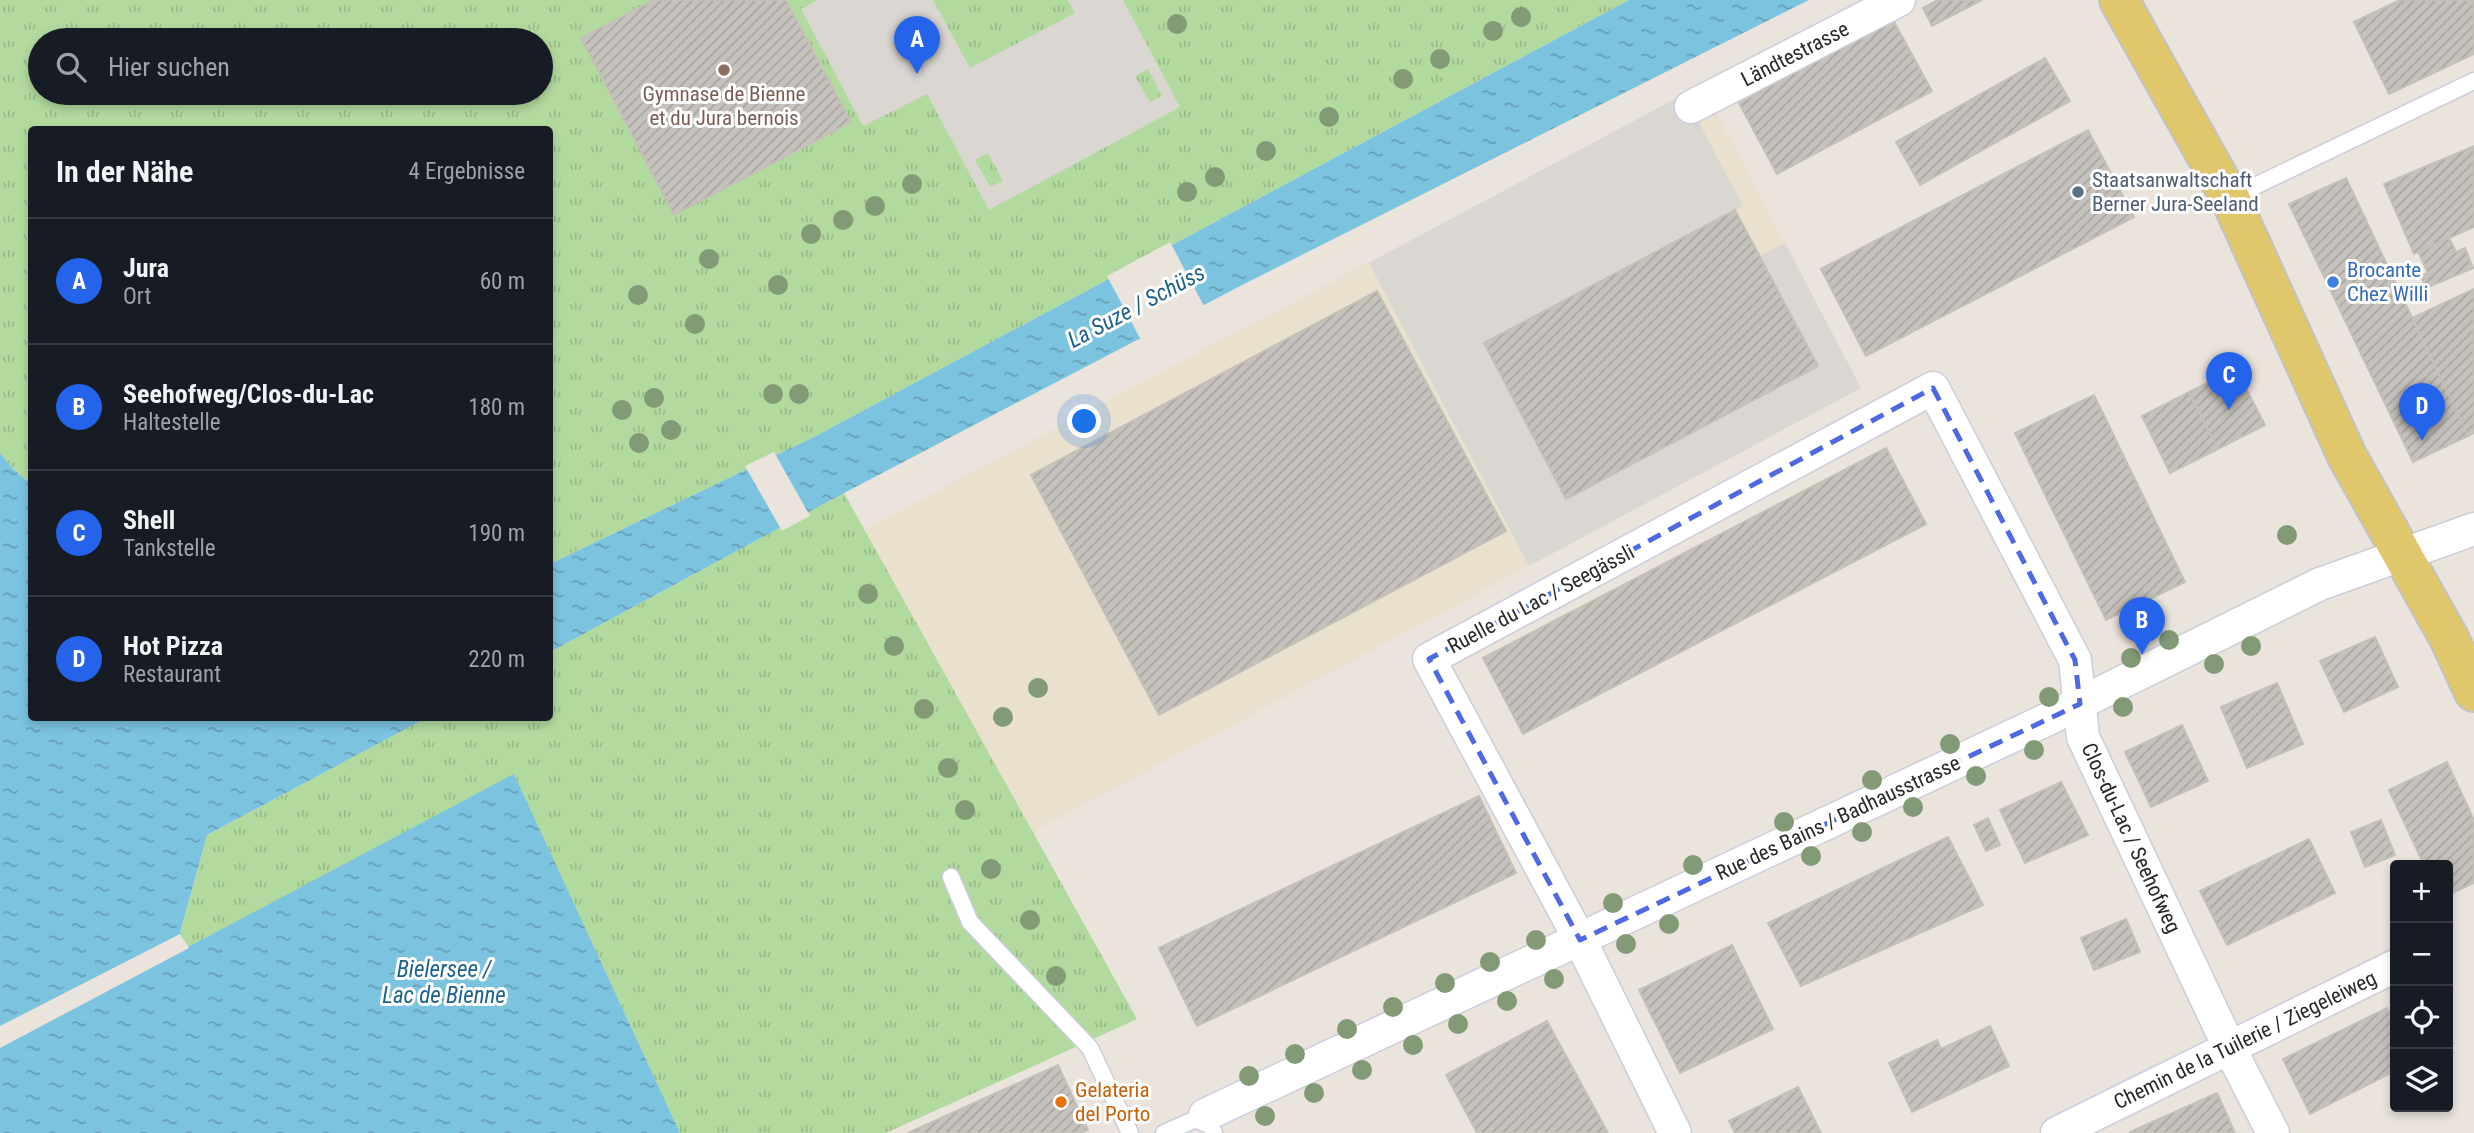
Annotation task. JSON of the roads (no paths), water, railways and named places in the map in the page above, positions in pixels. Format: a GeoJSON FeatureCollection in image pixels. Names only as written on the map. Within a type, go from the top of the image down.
{"type":"FeatureCollection","features":[{"type":"Feature","properties":{"kind":"main road"},"geometry":{"type":"LineString","coordinates":[[2119,0],[2230,198],[2347,456],[2449,638],[2474,692]]}},
{"type":"Feature","properties":{"kind":"street","name":"Ländtestrasse"},"geometry":{"type":"LineString","coordinates":[[1691,107],[1899,0]]}},
{"type":"Feature","properties":{"kind":"street","name":"Clos-du-Lac / Seehofweg"},"geometry":{"type":"LineString","coordinates":[[1933,388],[2075,660],[2083,737],[2230,1049],[2273,1133]]}},
{"type":"Feature","properties":{"kind":"street","name":"Ruelle du Lac / Seegässli"},"geometry":{"type":"LineString","coordinates":[[1580,940],[1429,659],[1933,388]]}},
{"type":"Feature","properties":{"kind":"street","name":"Rue des Bains / Badhausstrasse"},"geometry":{"type":"LineString","coordinates":[[1210,1124],[1580,940],[2080,704],[2320,584],[2474,529]]}},
{"type":"Feature","properties":{"kind":"street"},"geometry":{"type":"LineString","coordinates":[[1580,940],[1675,1133]]}},
{"type":"Feature","properties":{"kind":"street","name":"Chemin de la Tuilerie / Ziegeleiweg"},"geometry":{"type":"LineString","coordinates":[[2057,1133],[2390,968]]}},
{"type":"Feature","properties":{"kind":"lane"},"geometry":{"type":"LineString","coordinates":[[2230,198],[2474,81]]}},
{"type":"Feature","properties":{"kind":"lane"},"geometry":{"type":"LineString","coordinates":[[951,877],[970,922],[1090,1048],[1130,1133]]}},
{"type":"Feature","properties":{"kind":"lane"},"geometry":{"type":"LineString","coordinates":[[1164,1133],[1210,1124]]}},
{"type":"Feature","properties":{"kind":"water","name":"La Suze / Schüss"},"geometry":{"type":"Polygon","coordinates":[[[1629,0],[1809,0],[1246,283],[844,493],[553,650],[553,563],[814,437],[1629,0]]]}},
{"type":"Feature","properties":{"kind":"water","name":"Bielersee / Lac de Bienne"},"geometry":{"type":"Polygon","coordinates":[[[0,453],[28,482],[28,721],[420,721],[207,835],[180,933],[188,947],[514,774],[680,1133],[0,1133],[0,453]]]}},
{"type":"Feature","properties":{"kind":"place","name":"Gymnase de Bienne et du Jura bernois"},"geometry":{"type":"Point","coordinates":[724,70]}},
{"type":"Feature","properties":{"kind":"place","name":"Jura"},"geometry":{"type":"Point","coordinates":[917,74]}},
{"type":"Feature","properties":{"kind":"place","name":"Staatsanwaltschaft Berner Jura-Seeland"},"geometry":{"type":"Point","coordinates":[2078,192]}},
{"type":"Feature","properties":{"kind":"place","name":"Brocante Chez Willi"},"geometry":{"type":"Point","coordinates":[2333,282]}},
{"type":"Feature","properties":{"kind":"place","name":"Shell"},"geometry":{"type":"Point","coordinates":[2229,410]}},
{"type":"Feature","properties":{"kind":"place","name":"Hot Pizza"},"geometry":{"type":"Point","coordinates":[2422,441]}},
{"type":"Feature","properties":{"kind":"place","name":"Seehofweg/Clos-du-Lac"},"geometry":{"type":"Point","coordinates":[2142,655]}},
{"type":"Feature","properties":{"kind":"place","name":"Gelateria del Porto"},"geometry":{"type":"Point","coordinates":[1061,1102]}}]}
